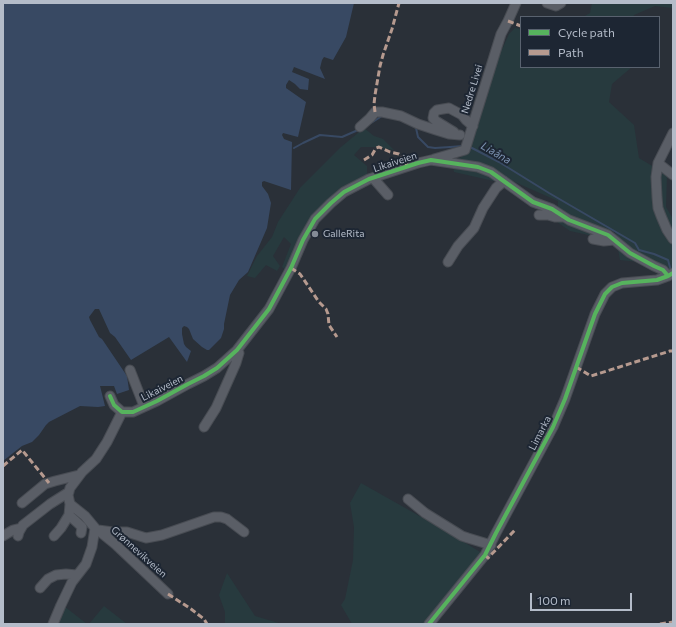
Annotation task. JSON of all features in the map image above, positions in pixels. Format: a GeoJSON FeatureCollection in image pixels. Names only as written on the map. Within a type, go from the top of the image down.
{"type":"FeatureCollection","features":[{"type":"Feature","properties":{"kind":"street","name":"Nedre Livei"},"geometry":{"type":"LineString","coordinates":[[431,160],[465,150],[501,34],[516,3]]}},
{"type":"Feature","properties":{"kind":"street"},"geometry":{"type":"LineString","coordinates":[[547,3],[556,6],[561,3]]}},
{"type":"Feature","properties":{"kind":"street"},"geometry":{"type":"LineString","coordinates":[[468,140],[436,121],[433,118],[434,113],[437,110],[449,108],[462,115],[473,126]]}},
{"type":"Feature","properties":{"kind":"street"},"geometry":{"type":"LineString","coordinates":[[360,127],[375,112],[382,112],[392,113],[418,124],[449,134],[460,135]]}},
{"type":"Feature","properties":{"kind":"street"},"geometry":{"type":"LineString","coordinates":[[673,133],[658,163],[656,177],[658,208],[667,230],[673,239]]}},
{"type":"Feature","properties":{"kind":"street","name":"Likaiveien"},"geometry":{"type":"LineString","coordinates":[[122,412],[133,412],[157,401],[217,368],[237,350],[269,309],[315,219],[344,192],[374,178],[418,162],[431,160],[478,167],[491,172],[533,202],[552,209],[586,227],[608,235],[630,253],[671,275]]}},
{"type":"Feature","properties":{"kind":"street"},"geometry":{"type":"LineString","coordinates":[[658,163],[673,175]]}},
{"type":"Feature","properties":{"kind":"street"},"geometry":{"type":"LineString","coordinates":[[374,178],[388,195]]}},
{"type":"Feature","properties":{"kind":"street"},"geometry":{"type":"LineString","coordinates":[[448,262],[458,246],[474,228],[483,208],[496,188],[504,181]]}},
{"type":"Feature","properties":{"kind":"street"},"geometry":{"type":"LineString","coordinates":[[539,215],[565,217]]}},
{"type":"Feature","properties":{"kind":"street"},"geometry":{"type":"LineString","coordinates":[[593,239],[604,241],[614,240]]}},
{"type":"Feature","properties":{"kind":"street","name":"Limarka"},"geometry":{"type":"LineString","coordinates":[[429,624],[485,555],[491,545],[553,427],[565,399],[595,314],[605,294],[612,287],[622,283],[657,280],[671,275]]}},
{"type":"Feature","properties":{"kind":"street"},"geometry":{"type":"LineString","coordinates":[[204,427],[216,408],[236,363],[239,353],[237,350]]}},
{"type":"Feature","properties":{"kind":"street"},"geometry":{"type":"LineString","coordinates":[[130,370],[144,406]]}},
{"type":"Feature","properties":{"kind":"street"},"geometry":{"type":"LineString","coordinates":[[54,536],[69,515],[70,504],[68,495],[70,488],[79,476],[96,459],[107,442],[122,412],[114,405],[110,396]]}},
{"type":"Feature","properties":{"kind":"street"},"geometry":{"type":"LineString","coordinates":[[22,503],[46,484],[79,476]]}},
{"type":"Feature","properties":{"kind":"street"},"geometry":{"type":"LineString","coordinates":[[3,536],[13,530],[19,532],[23,525],[50,504],[69,492]]}},
{"type":"Feature","properties":{"kind":"street"},"geometry":{"type":"LineString","coordinates":[[408,499],[425,513],[462,536],[491,545]]}},
{"type":"Feature","properties":{"kind":"street","name":"Grønnevikveien"},"geometry":{"type":"LineString","coordinates":[[70,504],[85,516],[96,529],[115,544],[168,594]]}},
{"type":"Feature","properties":{"kind":"street"},"geometry":{"type":"LineString","coordinates":[[69,515],[82,527],[81,533]]}},
{"type":"Feature","properties":{"kind":"street"},"geometry":{"type":"LineString","coordinates":[[96,529],[113,532],[127,532],[146,538],[168,533],[214,517],[221,517],[227,519],[244,532]]}},
{"type":"Feature","properties":{"kind":"street","name":"Grønnevikveien"},"geometry":{"type":"LineString","coordinates":[[53,624],[72,582],[86,564],[96,529]]}},
{"type":"Feature","properties":{"kind":"street"},"geometry":{"type":"LineString","coordinates":[[40,588],[48,579],[56,575],[77,575]]}},
{"type":"Feature","properties":{"kind":"green space"},"geometry":{"type":"Polygon","coordinates":[[[592,3],[673,3],[672,8],[655,6],[634,16],[585,16],[590,13],[592,3]]]}},
{"type":"Feature","properties":{"kind":"green space"},"geometry":{"type":"Polygon","coordinates":[[[515,28],[520,29],[520,68],[631,68],[612,84],[609,102],[634,125],[639,158],[667,175],[666,207],[673,219],[673,273],[648,263],[620,260],[615,232],[605,229],[593,236],[570,231],[557,222],[558,201],[510,180],[498,182],[454,172],[452,163],[464,155],[469,147],[494,67],[509,34],[515,28]]]}},
{"type":"Feature","properties":{"kind":"green space"},"geometry":{"type":"Polygon","coordinates":[[[364,128],[374,136],[383,139],[394,150],[375,147],[361,147],[354,155],[367,166],[367,174],[339,189],[329,200],[287,271],[282,267],[291,244],[284,237],[273,256],[280,266],[277,271],[266,265],[255,278],[247,276],[257,256],[272,237],[278,222],[300,188],[341,147],[364,128]]]}},
{"type":"Feature","properties":{"kind":"green space"},"geometry":{"type":"Polygon","coordinates":[[[361,483],[485,555],[429,624],[352,624],[341,605],[345,599],[353,560],[354,527],[350,503],[361,483]]]}},
{"type":"Feature","properties":{"kind":"green space"},"geometry":{"type":"Polygon","coordinates":[[[227,573],[255,616],[282,624],[225,624],[225,612],[219,595],[227,573]]]}},
{"type":"Feature","properties":{"kind":"green space"},"geometry":{"type":"Polygon","coordinates":[[[64,606],[87,624],[57,624],[64,606]]]}},
{"type":"Feature","properties":{"kind":"green space"},"geometry":{"type":"Polygon","coordinates":[[[104,606],[127,624],[89,624],[104,606]]]}},
{"type":"Feature","properties":{"kind":"water"},"geometry":{"type":"Polygon","coordinates":[[[3,3],[354,3],[346,37],[333,60],[324,57],[322,60],[320,68],[325,79],[294,67],[292,72],[309,79],[308,90],[300,89],[289,80],[286,85],[286,88],[306,102],[298,137],[283,133],[282,135],[284,139],[292,142],[291,190],[264,181],[262,182],[262,186],[268,194],[271,203],[267,228],[248,272],[239,280],[230,295],[221,338],[209,350],[207,350],[193,339],[189,329],[184,326],[182,328],[182,334],[184,344],[191,351],[187,362],[169,337],[131,360],[115,337],[110,333],[99,309],[95,309],[89,317],[90,320],[99,337],[102,339],[127,376],[129,390],[117,394],[114,386],[100,386],[105,406],[80,406],[49,422],[32,442],[22,446],[3,461],[3,3]]]}},
{"type":"Feature","properties":{"kind":"waterway","name":"Liaåna"},"geometry":{"type":"LineString","coordinates":[[371,123],[382,116]]}},
{"type":"Feature","properties":{"kind":"waterway","name":"Liaåna"},"geometry":{"type":"LineString","coordinates":[[409,124],[416,128],[418,137],[428,147],[463,146]]}},
{"type":"Feature","properties":{"kind":"waterway","name":"Liaåna"},"geometry":{"type":"LineString","coordinates":[[294,148],[320,135],[342,137],[358,130]]}},
{"type":"Feature","properties":{"kind":"waterway","name":"Liaåna"},"geometry":{"type":"LineString","coordinates":[[470,147],[499,162],[635,243],[639,250],[668,260],[671,271]]}},
{"type":"Feature","properties":{"kind":"marked path"},"geometry":{"type":"LineString","coordinates":[[375,112],[374,104],[380,66],[399,3]]}},
{"type":"Feature","properties":{"kind":"marked path"},"geometry":{"type":"LineString","coordinates":[[508,21],[520,26]]}},
{"type":"Feature","properties":{"kind":"marked path"},"geometry":{"type":"LineString","coordinates":[[364,160],[372,155],[376,148],[379,147],[399,154],[407,166]]}},
{"type":"Feature","properties":{"kind":"marked path"},"geometry":{"type":"LineString","coordinates":[[291,268],[300,274],[319,302],[326,309],[329,325],[337,337]]}},
{"type":"Feature","properties":{"kind":"marked path"},"geometry":{"type":"LineString","coordinates":[[576,367],[591,376],[673,351]]}},
{"type":"Feature","properties":{"kind":"marked path"},"geometry":{"type":"LineString","coordinates":[[3,466],[22,450],[49,483]]}},
{"type":"Feature","properties":{"kind":"marked path"},"geometry":{"type":"LineString","coordinates":[[485,555],[488,558],[515,530]]}},
{"type":"Feature","properties":{"kind":"marked path"},"geometry":{"type":"LineString","coordinates":[[168,594],[191,609],[204,619],[207,624]]}},
{"type":"Feature","properties":{"kind":"marked path"},"geometry":{"type":"LineString","coordinates":[[660,624],[673,622]]}},
{"type":"Feature","properties":{"kind":"cycle path"},"geometry":{"type":"LineString","coordinates":[[110,396],[114,405],[122,412],[133,412],[157,401],[217,368],[237,350],[269,309],[315,219],[331,203],[344,192],[369,179],[431,160],[478,167],[491,172],[533,202],[552,209],[569,220],[608,235],[630,253],[663,270],[668,276],[673,273]]}},
{"type":"Feature","properties":{"kind":"cycle path"},"geometry":{"type":"LineString","coordinates":[[429,624],[485,555],[553,427],[565,399],[595,314],[605,294],[612,287],[622,283],[657,280],[668,276]]}},
{"type":"Feature","properties":{"kind":"place","name":"GalleRita"},"geometry":{"type":"Point","coordinates":[315,234]}}]}
